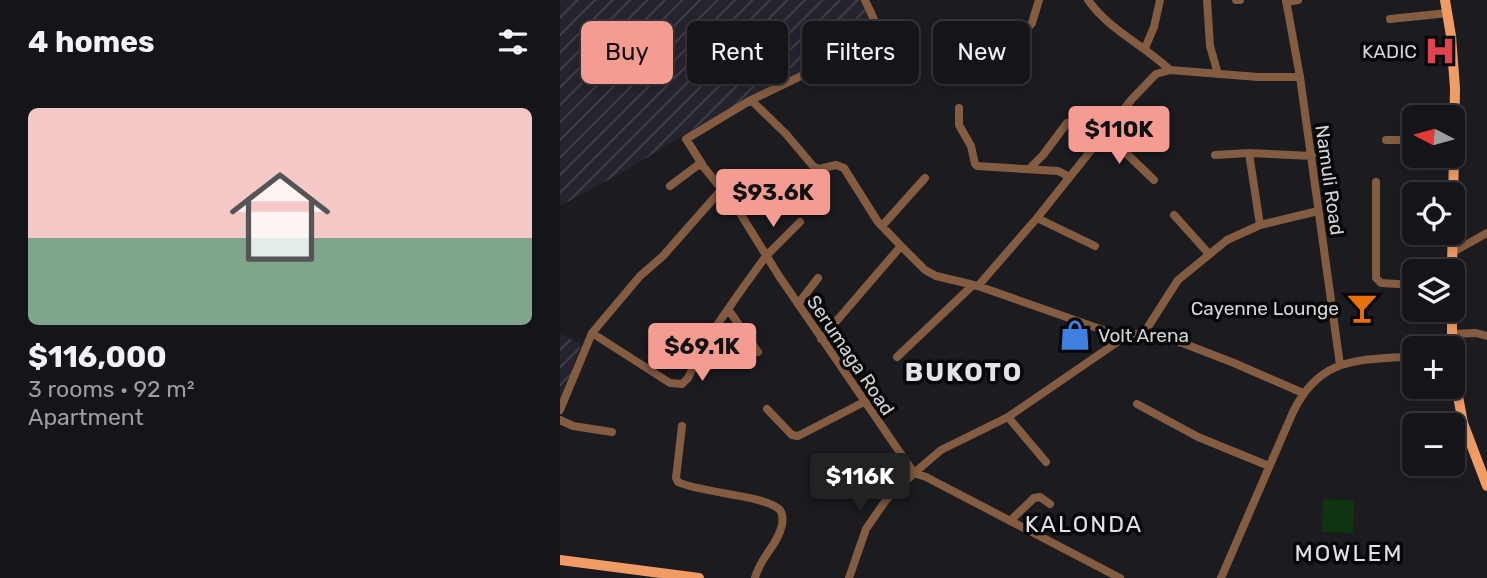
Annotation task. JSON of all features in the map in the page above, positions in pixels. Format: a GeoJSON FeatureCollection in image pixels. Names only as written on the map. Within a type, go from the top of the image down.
{"type":"FeatureCollection","features":[{"type":"Feature","properties":{"kind":"main road"},"geometry":{"type":"LineString","coordinates":[[1445,0],[1454,64],[1454,105]]}},
{"type":"Feature","properties":{"kind":"main road"},"geometry":{"type":"LineString","coordinates":[[1453,259],[1454,168]]}},
{"type":"Feature","properties":{"kind":"main road"},"geometry":{"type":"LineString","coordinates":[[1459,399],[1463,423],[1487,486]]}},
{"type":"Feature","properties":{"kind":"main road"},"geometry":{"type":"LineString","coordinates":[[560,560],[699,578]]}},
{"type":"Feature","properties":{"kind":"street"},"geometry":{"type":"LineString","coordinates":[[865,0],[877,26],[878,35],[872,42],[751,100],[816,168],[839,165],[844,168],[882,226],[925,270],[936,276],[976,286],[1123,337]]}},
{"type":"Feature","properties":{"kind":"street"},"geometry":{"type":"LineString","coordinates":[[1030,25],[1039,0]]}},
{"type":"Feature","properties":{"kind":"street"},"geometry":{"type":"LineString","coordinates":[[1088,0],[1105,20],[1170,69]]}},
{"type":"Feature","properties":{"kind":"street"},"geometry":{"type":"LineString","coordinates":[[1147,50],[1160,0]]}},
{"type":"Feature","properties":{"kind":"street"},"geometry":{"type":"LineString","coordinates":[[1207,0],[1209,40],[1218,74]]}},
{"type":"Feature","properties":{"kind":"street"},"geometry":{"type":"LineString","coordinates":[[1286,1],[1298,0]]}},
{"type":"Feature","properties":{"kind":"street","name":"Namuli Road"},"geometry":{"type":"LineString","coordinates":[[1286,1],[1312,156],[1340,365]]}},
{"type":"Feature","properties":{"kind":"street"},"geometry":{"type":"LineString","coordinates":[[1390,19],[1448,13]]}},
{"type":"Feature","properties":{"kind":"street"},"geometry":{"type":"LineString","coordinates":[[897,357],[976,286],[1037,218],[1149,79],[1170,69],[1300,77]]}},
{"type":"Feature","properties":{"kind":"street","name":"Serumaga Road"},"geometry":{"type":"LineString","coordinates":[[751,100],[686,139],[738,210],[797,304],[914,473],[1120,578]]}},
{"type":"Feature","properties":{"kind":"street"},"geometry":{"type":"LineString","coordinates":[[959,108],[959,125],[971,146],[975,164],[983,167],[1062,172],[1070,177]]}},
{"type":"Feature","properties":{"kind":"street"},"geometry":{"type":"LineString","coordinates":[[1029,169],[1067,123]]}},
{"type":"Feature","properties":{"kind":"street"},"geometry":{"type":"LineString","coordinates":[[1104,132],[1154,180]]}},
{"type":"Feature","properties":{"kind":"street"},"geometry":{"type":"LineString","coordinates":[[1386,141],[1402,140]]}},
{"type":"Feature","properties":{"kind":"street"},"geometry":{"type":"LineString","coordinates":[[1215,155],[1249,153],[1312,156]]}},
{"type":"Feature","properties":{"kind":"street"},"geometry":{"type":"LineString","coordinates":[[1249,153],[1260,225]]}},
{"type":"Feature","properties":{"kind":"street"},"geometry":{"type":"LineString","coordinates":[[670,186],[702,164]]}},
{"type":"Feature","properties":{"kind":"street"},"geometry":{"type":"LineString","coordinates":[[738,210],[760,187],[761,180],[758,176]]}},
{"type":"Feature","properties":{"kind":"street"},"geometry":{"type":"LineString","coordinates":[[976,286],[1070,177]]}},
{"type":"Feature","properties":{"kind":"street"},"geometry":{"type":"LineString","coordinates":[[882,226],[925,178]]}},
{"type":"Feature","properties":{"kind":"street"},"geometry":{"type":"LineString","coordinates":[[1376,182],[1376,278],[1381,283],[1402,284]]}},
{"type":"Feature","properties":{"kind":"street"},"geometry":{"type":"LineString","coordinates":[[560,410],[592,333],[640,276],[663,256],[722,189]]}},
{"type":"Feature","properties":{"kind":"street"},"geometry":{"type":"LineString","coordinates":[[1144,333],[1176,284],[1233,236],[1260,225],[1318,211]]}},
{"type":"Feature","properties":{"kind":"street"},"geometry":{"type":"LineString","coordinates":[[1174,215],[1209,254]]}},
{"type":"Feature","properties":{"kind":"street"},"geometry":{"type":"LineString","coordinates":[[1037,218],[1095,246]]}},
{"type":"Feature","properties":{"kind":"street"},"geometry":{"type":"LineString","coordinates":[[592,333],[670,383],[680,385],[688,378],[706,341],[727,309],[766,256],[800,222]]}},
{"type":"Feature","properties":{"kind":"street"},"geometry":{"type":"LineString","coordinates":[[1453,252],[1487,233]]}},
{"type":"Feature","properties":{"kind":"street"},"geometry":{"type":"LineString","coordinates":[[821,339],[901,246]]}},
{"type":"Feature","properties":{"kind":"street"},"geometry":{"type":"LineString","coordinates":[[797,304],[818,278]]}},
{"type":"Feature","properties":{"kind":"street"},"geometry":{"type":"LineString","coordinates":[[727,309],[758,352]]}},
{"type":"Feature","properties":{"kind":"street"},"geometry":{"type":"LineString","coordinates":[[849,578],[866,529],[886,500],[914,473],[945,448],[1008,417],[1123,337],[1144,333],[1212,353],[1303,393]]}},
{"type":"Feature","properties":{"kind":"street"},"geometry":{"type":"LineString","coordinates":[[1465,337],[1474,333],[1487,336]]}},
{"type":"Feature","properties":{"kind":"street"},"geometry":{"type":"LineString","coordinates":[[1221,578],[1303,393],[1320,376],[1340,365],[1402,357]]}},
{"type":"Feature","properties":{"kind":"street"},"geometry":{"type":"LineString","coordinates":[[767,409],[792,435],[798,436],[864,402]]}},
{"type":"Feature","properties":{"kind":"street"},"geometry":{"type":"LineString","coordinates":[[1137,404],[1198,437],[1269,466]]}},
{"type":"Feature","properties":{"kind":"street"},"geometry":{"type":"LineString","coordinates":[[1008,417],[1046,461]]}},
{"type":"Feature","properties":{"kind":"street"},"geometry":{"type":"LineString","coordinates":[[560,420],[573,426],[612,432]]}},
{"type":"Feature","properties":{"kind":"street"},"geometry":{"type":"LineString","coordinates":[[682,426],[676,478],[678,482],[780,510],[783,517],[780,531],[760,564],[755,578]]}},
{"type":"Feature","properties":{"kind":"street"},"geometry":{"type":"LineString","coordinates":[[1010,520],[1034,498],[1040,497],[1050,504]]}},
{"type":"Feature","properties":{"kind":"shaded area"},"geometry":{"type":"Polygon","coordinates":[[[560,0],[864,0],[870,21],[802,21],[802,70],[788,78],[788,21],[687,21],[687,84],[777,84],[560,206],[560,0]]]}},
{"type":"Feature","properties":{"kind":"shaded area"},"geometry":{"type":"Polygon","coordinates":[[[560,334],[581,344],[560,406],[560,334]]]}},
{"type":"Feature","properties":{"kind":"green space"},"geometry":{"type":"Polygon","coordinates":[[[1323,499],[1354,500],[1353,533],[1322,532],[1323,499]]]}},
{"type":"Feature","properties":{"kind":"place","name":"KADIC"},"geometry":{"type":"Point","coordinates":[1440,51]}},
{"type":"Feature","properties":{"kind":"place","name":"Cayenne Lounge"},"geometry":{"type":"Point","coordinates":[1362,308]}},
{"type":"Feature","properties":{"kind":"place","name":"Volt Arena"},"geometry":{"type":"Point","coordinates":[1075,335]}},
{"type":"Feature","properties":{"kind":"district","name":"BUKOTO"},"geometry":{"type":"Point","coordinates":[964,372]}},
{"type":"Feature","properties":{"kind":"district","name":"KALONDA"},"geometry":{"type":"Point","coordinates":[1084,524]}},
{"type":"Feature","properties":{"kind":"district","name":"MOWLEM"},"geometry":{"type":"Point","coordinates":[1349,553]}}]}
